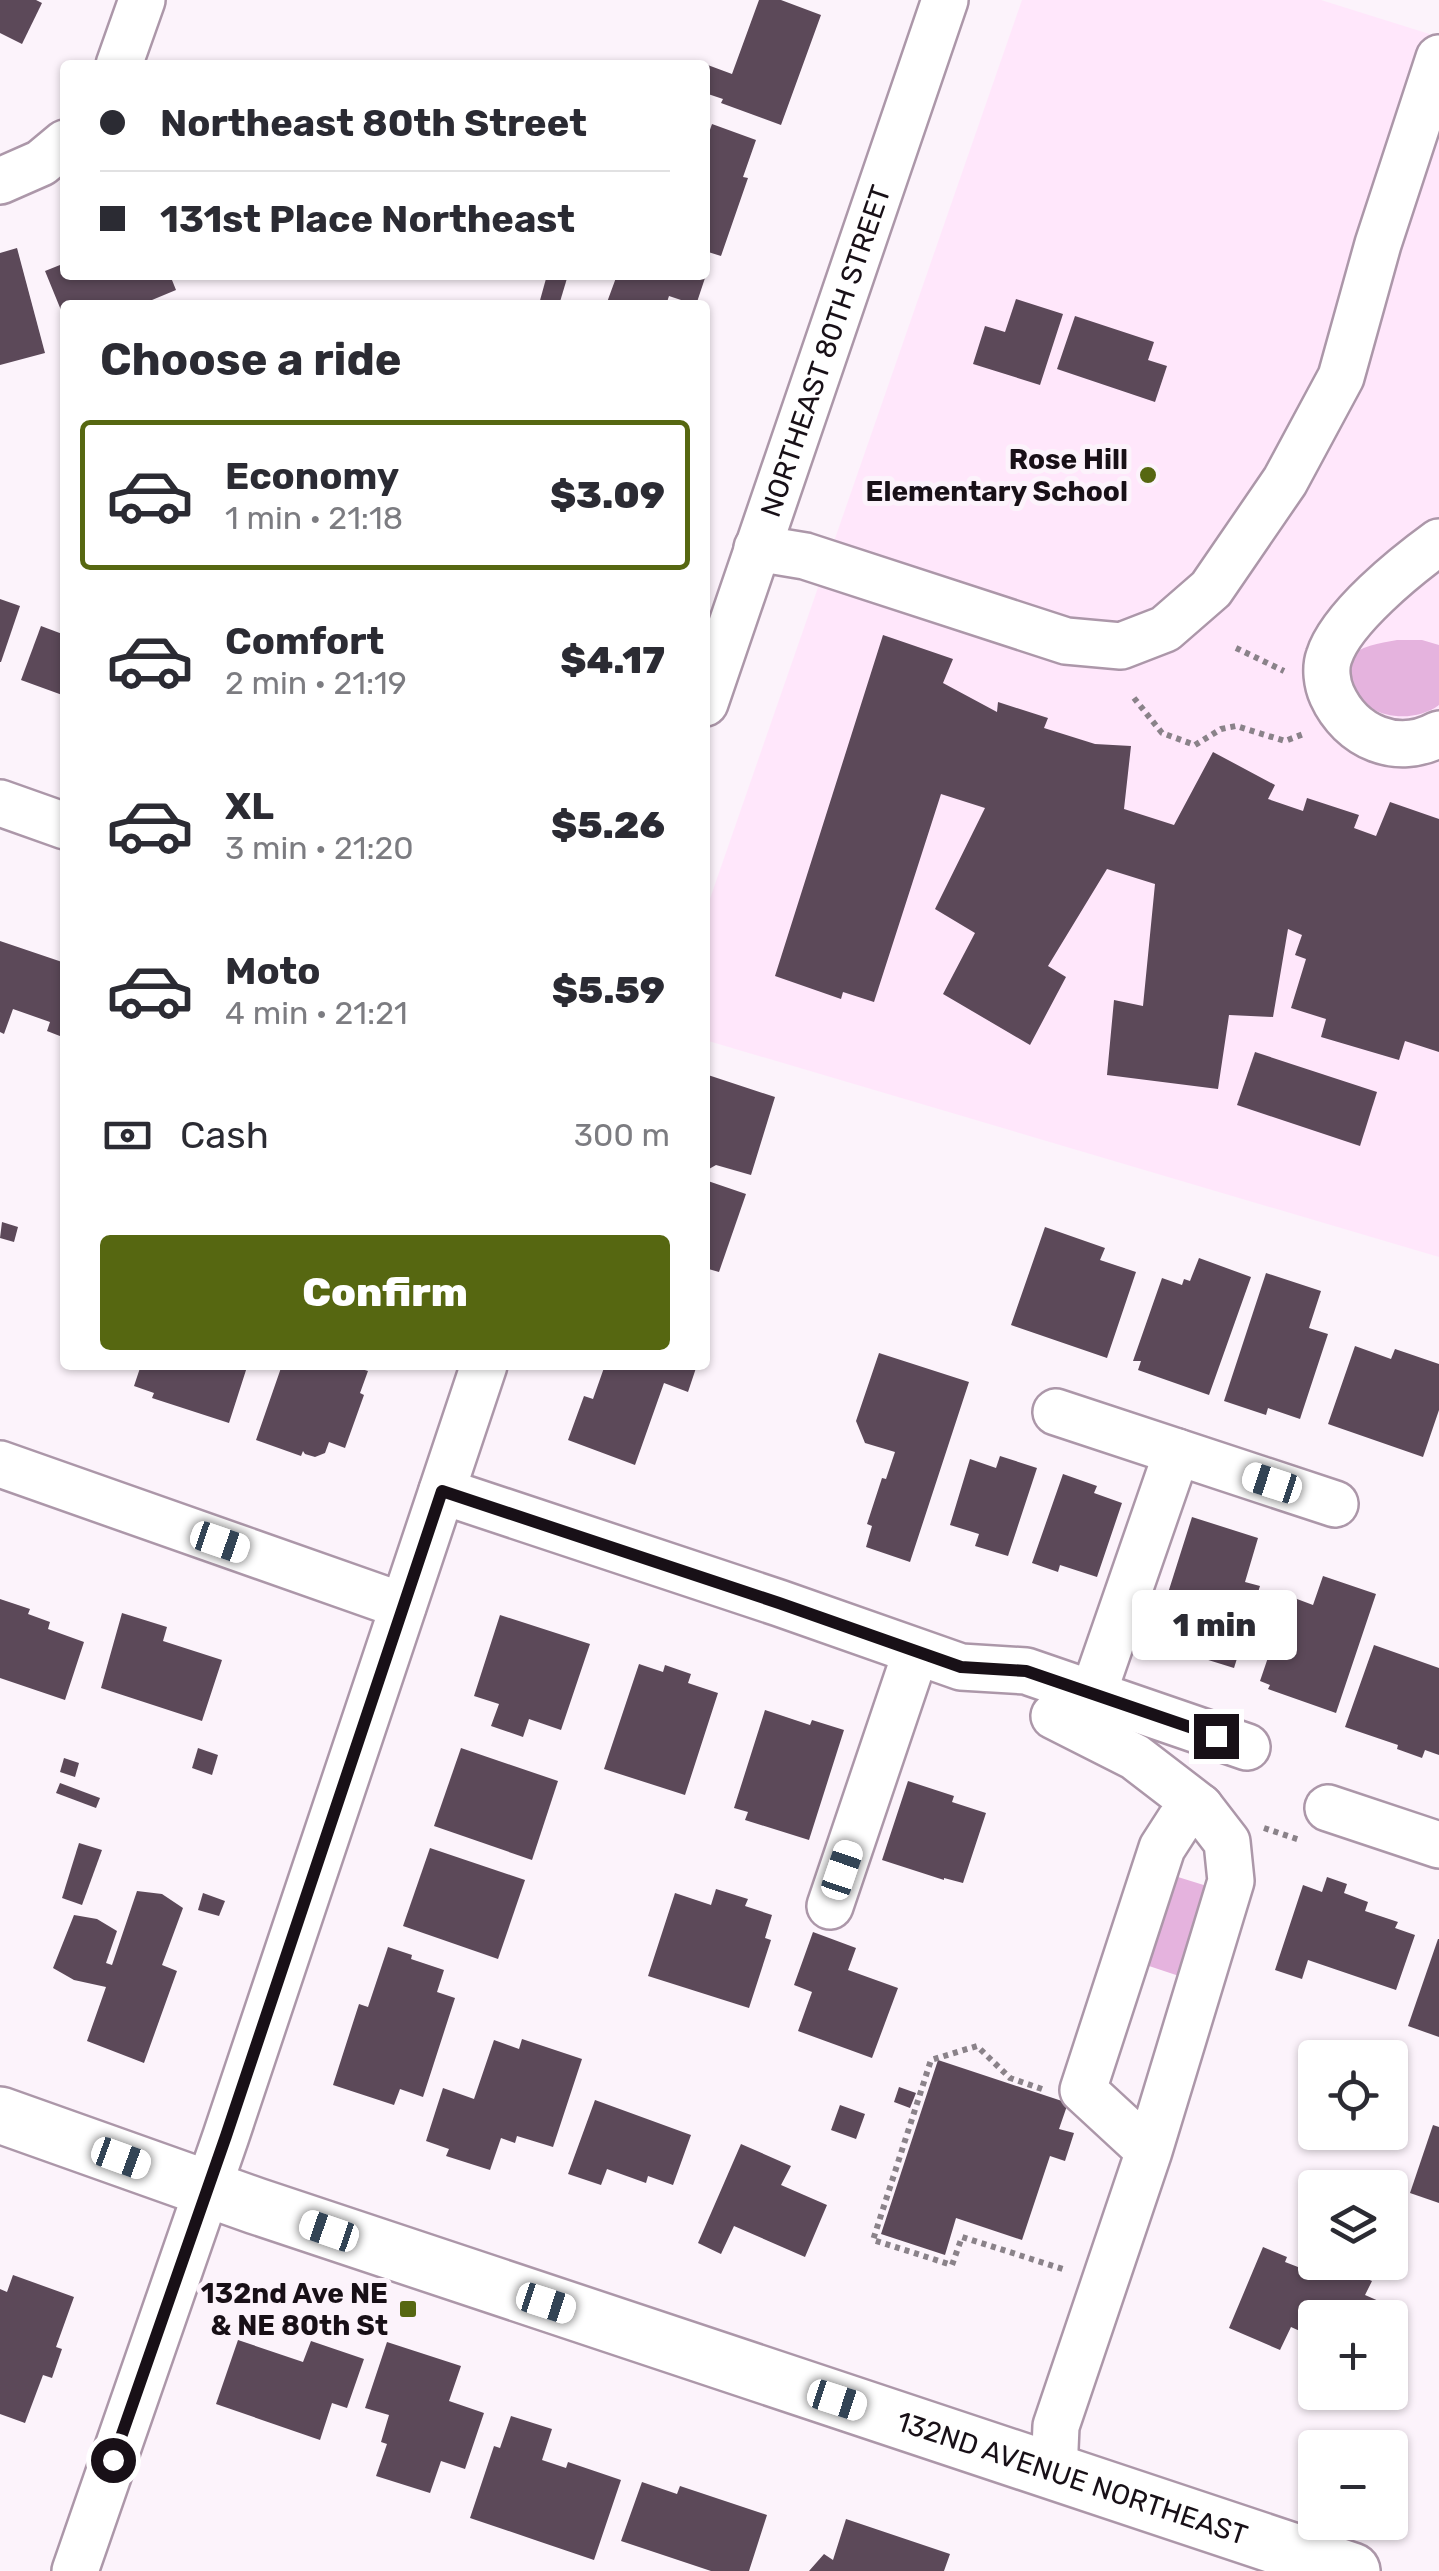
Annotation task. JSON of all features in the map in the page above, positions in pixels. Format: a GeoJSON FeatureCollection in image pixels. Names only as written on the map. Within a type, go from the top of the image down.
{"type":"FeatureCollection","features":[{"type":"Feature","properties":{"kind":"main road","name":"132ND AVENUE NORTHEAST"},"geometry":{"type":"LineString","coordinates":[[0,2115],[207,2188],[1352,2571]]}},
{"type":"Feature","properties":{"kind":"street"},"geometry":{"type":"LineString","coordinates":[[122,60],[142,0]]}},
{"type":"Feature","properties":{"kind":"street","name":"NORTHEAST 80TH STREET"},"geometry":{"type":"LineString","coordinates":[[710,688],[945,0]]}},
{"type":"Feature","properties":{"kind":"street"},"geometry":{"type":"LineString","coordinates":[[757,548],[806,556],[1066,640],[1121,646],[1165,629],[1212,589],[1284,481],[1341,377],[1378,244],[1439,58]]}},
{"type":"Feature","properties":{"kind":"street"},"geometry":{"type":"LineString","coordinates":[[0,181],[41,163],[60,146]]}},
{"type":"Feature","properties":{"kind":"street"},"geometry":{"type":"LineString","coordinates":[[1439,542],[1366,604],[1334,644],[1327,662],[1329,688],[1339,710],[1356,729],[1378,740],[1403,744],[1439,734]]}},
{"type":"Feature","properties":{"kind":"street"},"geometry":{"type":"LineString","coordinates":[[0,803],[60,824]]}},
{"type":"Feature","properties":{"kind":"street"},"geometry":{"type":"LineString","coordinates":[[75,2571],[482,1370]]}},
{"type":"Feature","properties":{"kind":"street"},"geometry":{"type":"LineString","coordinates":[[1056,1412],[1335,1504]]}},
{"type":"Feature","properties":{"kind":"street"},"geometry":{"type":"LineString","coordinates":[[1092,1694],[1176,1452]]}},
{"type":"Feature","properties":{"kind":"street"},"geometry":{"type":"LineString","coordinates":[[0,1464],[404,1606]]}},
{"type":"Feature","properties":{"kind":"street"},"geometry":{"type":"LineString","coordinates":[[442,1491],[961,1667],[1026,1671],[1248,1747]]}},
{"type":"Feature","properties":{"kind":"street"},"geometry":{"type":"LineString","coordinates":[[830,1906],[916,1652]]}},
{"type":"Feature","properties":{"kind":"street"},"geometry":{"type":"LineString","coordinates":[[1054,1716],[1135,1757],[1200,1807],[1227,1842],[1230,1882],[1149,2151],[1056,2426],[1054,2472]]}},
{"type":"Feature","properties":{"kind":"street"},"geometry":{"type":"LineString","coordinates":[[1149,2151],[1083,2090],[1162,1848],[1180,1820],[1200,1807]]}},
{"type":"Feature","properties":{"kind":"street"},"geometry":{"type":"LineString","coordinates":[[1328,1808],[1439,1845]]}},
{"type":"Feature","properties":{"kind":"path"},"geometry":{"type":"LineString","coordinates":[[1236,648],[1295,676]]}},
{"type":"Feature","properties":{"kind":"path"},"geometry":{"type":"LineString","coordinates":[[1134,698],[1162,733],[1195,745],[1220,729],[1236,726],[1286,742],[1316,729]]}},
{"type":"Feature","properties":{"kind":"path"},"geometry":{"type":"LineString","coordinates":[[1070,2272],[962,2236],[952,2265],[873,2240],[931,2060],[977,2046],[1010,2078],[1060,2094],[1083,2090]]}},
{"type":"Feature","properties":{"kind":"shaded area","name":"Rose Hill Elementary School"},"geometry":{"type":"Polygon","coordinates":[[[1022,0],[1321,0],[1439,37],[1439,1257],[710,1041],[710,899],[1022,0]]]}},
{"type":"Feature","properties":{"kind":"shaded area"},"geometry":{"type":"Polygon","coordinates":[[[1397,640],[1439,645],[1439,705],[1428,711],[1402,716],[1377,711],[1356,695],[1350,683],[1347,659],[1364,648],[1397,640]]]}},
{"type":"Feature","properties":{"kind":"shaded area"},"geometry":{"type":"Polygon","coordinates":[[[1149,1868],[1239,1896],[1209,1986],[1119,1956],[1149,1868]]]}},
{"type":"Feature","properties":{"kind":"building"},"geometry":{"type":"Polygon","coordinates":[[[0,0],[42,3],[22,44],[0,33],[0,0]]]}},
{"type":"Feature","properties":{"kind":"building"},"geometry":{"type":"Polygon","coordinates":[[[759,0],[781,0],[821,15],[781,125],[721,103],[723,99],[710,95],[710,66],[732,74],[759,0]]]}},
{"type":"Feature","properties":{"kind":"building"},"geometry":{"type":"Polygon","coordinates":[[[712,124],[756,140],[743,177],[748,178],[721,256],[710,253],[712,124]]]}},
{"type":"Feature","properties":{"kind":"building"},"geometry":{"type":"Polygon","coordinates":[[[17,248],[45,353],[0,365],[0,253],[17,248]]]}},
{"type":"Feature","properties":{"kind":"building"},"geometry":{"type":"Polygon","coordinates":[[[60,265],[60,280],[172,280],[176,290],[152,300],[60,300],[60,308],[45,271],[60,265]]]}},
{"type":"Feature","properties":{"kind":"building"},"geometry":{"type":"Polygon","coordinates":[[[546,280],[566,280],[560,300],[540,300],[546,280]]]}},
{"type":"Feature","properties":{"kind":"building"},"geometry":{"type":"Polygon","coordinates":[[[615,280],[704,280],[698,300],[669,296],[668,300],[608,300],[615,280]]]}},
{"type":"Feature","properties":{"kind":"building"},"geometry":{"type":"Polygon","coordinates":[[[1016,299],[1063,314],[1040,385],[973,364],[985,326],[1005,332],[1016,299]]]}},
{"type":"Feature","properties":{"kind":"building"},"geometry":{"type":"Polygon","coordinates":[[[1075,316],[1154,342],[1148,360],[1167,366],[1155,402],[1057,369],[1075,316]]]}},
{"type":"Feature","properties":{"kind":"building"},"geometry":{"type":"Polygon","coordinates":[[[0,599],[20,606],[1,662],[0,662],[0,599]]]}},
{"type":"Feature","properties":{"kind":"building"},"geometry":{"type":"Polygon","coordinates":[[[41,626],[60,633],[60,694],[21,680],[41,626]]]}},
{"type":"Feature","properties":{"kind":"building"},"geometry":{"type":"Polygon","coordinates":[[[883,635],[953,659],[943,683],[997,712],[998,702],[1048,718],[1044,728],[1095,744],[1131,746],[1124,809],[1174,825],[1213,752],[1275,785],[1268,799],[1303,811],[1307,798],[1359,815],[1354,828],[1376,836],[1390,802],[1439,819],[1439,1052],[1405,1041],[1399,1060],[1321,1037],[1326,1019],[1291,1008],[1306,959],[1295,955],[1302,935],[1288,929],[1273,1017],[1229,1015],[1218,1089],[1107,1075],[1114,1000],[1143,1006],[1155,884],[1107,869],[1048,966],[1066,977],[1030,1045],[943,994],[975,933],[935,909],[985,808],[941,794],[874,1002],[843,992],[841,999],[775,976],[883,635]]]}},
{"type":"Feature","properties":{"kind":"building"},"geometry":{"type":"Polygon","coordinates":[[[0,941],[60,961],[60,1036],[47,1031],[50,1022],[13,1009],[4,1034],[0,1032],[0,941]]]}},
{"type":"Feature","properties":{"kind":"building"},"geometry":{"type":"Polygon","coordinates":[[[1255,1052],[1377,1092],[1360,1146],[1237,1105],[1255,1052]]]}},
{"type":"Feature","properties":{"kind":"building"},"geometry":{"type":"Polygon","coordinates":[[[710,1076],[775,1097],[751,1175],[716,1165],[710,1168],[710,1076]]]}},
{"type":"Feature","properties":{"kind":"building"},"geometry":{"type":"Polygon","coordinates":[[[710,1182],[746,1194],[719,1272],[710,1269],[710,1182]]]}},
{"type":"Feature","properties":{"kind":"building"},"geometry":{"type":"Polygon","coordinates":[[[2,1222],[18,1227],[14,1242],[0,1238],[2,1222]]]}},
{"type":"Feature","properties":{"kind":"building"},"geometry":{"type":"Polygon","coordinates":[[[1045,1227],[1105,1248],[1100,1260],[1136,1272],[1107,1358],[1011,1325],[1045,1227]]]}},
{"type":"Feature","properties":{"kind":"building"},"geometry":{"type":"Polygon","coordinates":[[[1199,1258],[1251,1277],[1209,1395],[1138,1370],[1141,1361],[1133,1361],[1162,1278],[1182,1285],[1184,1279],[1190,1281],[1199,1258]]]}},
{"type":"Feature","properties":{"kind":"building"},"geometry":{"type":"Polygon","coordinates":[[[1266,1273],[1321,1291],[1309,1328],[1328,1334],[1300,1419],[1268,1408],[1266,1415],[1224,1401],[1266,1273]]]}},
{"type":"Feature","properties":{"kind":"building"},"geometry":{"type":"Polygon","coordinates":[[[1355,1346],[1391,1359],[1395,1349],[1439,1364],[1439,1410],[1423,1457],[1328,1424],[1355,1346]]]}},
{"type":"Feature","properties":{"kind":"building"},"geometry":{"type":"Polygon","coordinates":[[[879,1353],[969,1382],[910,1562],[866,1547],[872,1526],[867,1524],[895,1452],[865,1443],[856,1421],[879,1353]]]}},
{"type":"Feature","properties":{"kind":"building"},"geometry":{"type":"Polygon","coordinates":[[[139,1370],[246,1370],[229,1423],[152,1398],[154,1393],[134,1386],[139,1370]]]}},
{"type":"Feature","properties":{"kind":"building"},"geometry":{"type":"Polygon","coordinates":[[[280,1370],[368,1371],[360,1393],[364,1395],[345,1448],[329,1442],[325,1453],[315,1457],[303,1451],[301,1456],[256,1440],[280,1370]]]}},
{"type":"Feature","properties":{"kind":"building"},"geometry":{"type":"Polygon","coordinates":[[[603,1370],[695,1370],[688,1392],[664,1383],[635,1465],[568,1440],[584,1396],[593,1399],[603,1370]]]}},
{"type":"Feature","properties":{"kind":"building"},"geometry":{"type":"Polygon","coordinates":[[[1000,1456],[1037,1468],[1008,1556],[975,1546],[979,1534],[950,1525],[970,1459],[996,1468],[1000,1456]]]}},
{"type":"Feature","properties":{"kind":"building"},"geometry":{"type":"Polygon","coordinates":[[[1063,1474],[1097,1486],[1094,1493],[1122,1503],[1097,1577],[1060,1565],[1058,1572],[1032,1563],[1063,1474]]]}},
{"type":"Feature","properties":{"kind":"building"},"geometry":{"type":"Polygon","coordinates":[[[1192,1517],[1258,1538],[1245,1582],[1260,1586],[1234,1668],[1205,1659],[1207,1652],[1200,1650],[1198,1656],[1170,1647],[1173,1637],[1156,1631],[1192,1517]]]}},
{"type":"Feature","properties":{"kind":"building"},"geometry":{"type":"Polygon","coordinates":[[[1323,1576],[1376,1594],[1336,1713],[1268,1689],[1270,1685],[1260,1681],[1289,1596],[1313,1605],[1323,1576]]]}},
{"type":"Feature","properties":{"kind":"building"},"geometry":{"type":"Polygon","coordinates":[[[0,1599],[30,1609],[28,1614],[50,1622],[48,1629],[84,1642],[65,1700],[0,1678],[0,1599]]]}},
{"type":"Feature","properties":{"kind":"building"},"geometry":{"type":"Polygon","coordinates":[[[122,1613],[167,1627],[163,1641],[222,1660],[202,1721],[101,1688],[122,1613]]]}},
{"type":"Feature","properties":{"kind":"building"},"geometry":{"type":"Polygon","coordinates":[[[500,1615],[590,1644],[561,1730],[529,1719],[523,1737],[491,1726],[499,1704],[474,1696],[500,1615]]]}},
{"type":"Feature","properties":{"kind":"building"},"geometry":{"type":"Polygon","coordinates":[[[1374,1645],[1439,1668],[1439,1755],[1425,1750],[1422,1758],[1397,1749],[1398,1745],[1345,1727],[1374,1645]]]}},
{"type":"Feature","properties":{"kind":"building"},"geometry":{"type":"Polygon","coordinates":[[[639,1664],[663,1672],[665,1665],[691,1674],[688,1683],[718,1693],[685,1795],[604,1769],[639,1664]]]}},
{"type":"Feature","properties":{"kind":"building"},"geometry":{"type":"Polygon","coordinates":[[[765,1710],[810,1725],[812,1720],[844,1730],[809,1840],[745,1820],[748,1812],[734,1808],[765,1710]]]}},
{"type":"Feature","properties":{"kind":"building"},"geometry":{"type":"Polygon","coordinates":[[[198,1748],[218,1755],[212,1775],[192,1768],[198,1748]]]}},
{"type":"Feature","properties":{"kind":"building"},"geometry":{"type":"Polygon","coordinates":[[[461,1748],[558,1781],[532,1860],[434,1826],[461,1748]]]}},
{"type":"Feature","properties":{"kind":"building"},"geometry":{"type":"Polygon","coordinates":[[[64,1758],[79,1763],[75,1777],[60,1772],[64,1758]]]}},
{"type":"Feature","properties":{"kind":"building"},"geometry":{"type":"Polygon","coordinates":[[[908,1781],[954,1796],[952,1802],[986,1813],[963,1883],[882,1860],[908,1781]]]}},
{"type":"Feature","properties":{"kind":"building"},"geometry":{"type":"Polygon","coordinates":[[[60,1783],[100,1798],[96,1808],[56,1793],[60,1783]]]}},
{"type":"Feature","properties":{"kind":"building"},"geometry":{"type":"Polygon","coordinates":[[[79,1843],[102,1850],[82,1905],[62,1898],[79,1843]]]}},
{"type":"Feature","properties":{"kind":"building"},"geometry":{"type":"Polygon","coordinates":[[[430,1848],[525,1880],[498,1959],[403,1926],[430,1848]]]}},
{"type":"Feature","properties":{"kind":"building"},"geometry":{"type":"Polygon","coordinates":[[[1327,1877],[1347,1884],[1344,1893],[1368,1902],[1365,1911],[1398,1922],[1395,1928],[1415,1935],[1396,1990],[1308,1960],[1302,1979],[1275,1970],[1303,1885],[1322,1892],[1327,1877]]]}},
{"type":"Feature","properties":{"kind":"building"},"geometry":{"type":"Polygon","coordinates":[[[716,1889],[748,1899],[745,1906],[772,1915],[765,1938],[771,1940],[749,2008],[648,1976],[675,1893],[711,1905],[716,1889]]]}},
{"type":"Feature","properties":{"kind":"building"},"geometry":{"type":"Polygon","coordinates":[[[137,1891],[162,1894],[183,1908],[162,1965],[177,1971],[144,2063],[87,2041],[106,1987],[74,1980],[53,1968],[74,1915],[97,1919],[117,1931],[106,1963],[112,1965],[137,1891]]]}},
{"type":"Feature","properties":{"kind":"building"},"geometry":{"type":"Polygon","coordinates":[[[203,1893],[225,1901],[219,1916],[198,1910],[203,1893]]]}},
{"type":"Feature","properties":{"kind":"building"},"geometry":{"type":"Polygon","coordinates":[[[813,1932],[856,1948],[848,1970],[898,1988],[872,2058],[798,2031],[812,1992],[794,1985],[813,1932]]]}},
{"type":"Feature","properties":{"kind":"building"},"geometry":{"type":"Polygon","coordinates":[[[1439,1939],[1439,2037],[1408,2026],[1439,1939]]]}},
{"type":"Feature","properties":{"kind":"building"},"geometry":{"type":"Polygon","coordinates":[[[388,1947],[444,1970],[437,1992],[455,1998],[423,2097],[400,2089],[394,2105],[333,2085],[359,2004],[368,2007],[388,1947]]]}},
{"type":"Feature","properties":{"kind":"building"},"geometry":{"type":"Polygon","coordinates":[[[522,2039],[582,2059],[553,2147],[517,2136],[515,2143],[501,2138],[490,2170],[446,2156],[449,2149],[426,2141],[443,2088],[474,2099],[494,2040],[519,2049],[522,2039]]]}},
{"type":"Feature","properties":{"kind":"building"},"geometry":{"type":"Polygon","coordinates":[[[938,2060],[1068,2103],[1059,2129],[1074,2133],[1065,2161],[1050,2156],[1022,2240],[956,2218],[945,2255],[881,2234],[938,2060]]]}},
{"type":"Feature","properties":{"kind":"building"},"geometry":{"type":"Polygon","coordinates":[[[899,2087],[916,2093],[910,2108],[894,2102],[899,2087]]]}},
{"type":"Feature","properties":{"kind":"building"},"geometry":{"type":"Polygon","coordinates":[[[595,2100],[691,2135],[673,2185],[648,2176],[646,2183],[607,2169],[601,2185],[568,2174],[595,2100]]]}},
{"type":"Feature","properties":{"kind":"building"},"geometry":{"type":"Polygon","coordinates":[[[840,2105],[865,2114],[856,2139],[831,2130],[840,2105]]]}},
{"type":"Feature","properties":{"kind":"building"},"geometry":{"type":"Polygon","coordinates":[[[1433,2125],[1439,2127],[1439,2203],[1410,2193],[1433,2125]]]}},
{"type":"Feature","properties":{"kind":"building"},"geometry":{"type":"Polygon","coordinates":[[[741,2144],[791,2166],[781,2185],[827,2205],[805,2257],[734,2226],[721,2254],[698,2243],[741,2144]]]}},
{"type":"Feature","properties":{"kind":"building"},"geometry":{"type":"Polygon","coordinates":[[[1263,2247],[1287,2257],[1285,2262],[1298,2267],[1298,2280],[1372,2281],[1365,2295],[1376,2300],[1298,2300],[1298,2330],[1291,2327],[1280,2350],[1229,2328],[1263,2247]]]}},
{"type":"Feature","properties":{"kind":"building"},"geometry":{"type":"Polygon","coordinates":[[[13,2275],[74,2297],[56,2347],[62,2349],[52,2378],[43,2375],[25,2423],[0,2414],[0,2289],[7,2292],[13,2275]]]}},
{"type":"Feature","properties":{"kind":"building"},"geometry":{"type":"Polygon","coordinates":[[[238,2340],[303,2362],[311,2341],[364,2359],[347,2408],[332,2403],[320,2440],[216,2404],[238,2340]]]}},
{"type":"Feature","properties":{"kind":"building"},"geometry":{"type":"Polygon","coordinates":[[[387,2342],[461,2366],[449,2401],[484,2413],[465,2469],[441,2461],[430,2493],[376,2476],[387,2444],[381,2442],[389,2415],[365,2408],[387,2342]]]}},
{"type":"Feature","properties":{"kind":"building"},"geometry":{"type":"Polygon","coordinates":[[[511,2416],[552,2429],[542,2460],[566,2468],[568,2462],[621,2480],[594,2560],[470,2518],[494,2446],[500,2448],[511,2416]]]}},
{"type":"Feature","properties":{"kind":"building"},"geometry":{"type":"Polygon","coordinates":[[[642,2482],[677,2494],[680,2486],[767,2515],[749,2571],[711,2571],[621,2541],[642,2482]]]}},
{"type":"Feature","properties":{"kind":"building"},"geometry":{"type":"Polygon","coordinates":[[[846,2519],[950,2554],[944,2571],[809,2571],[824,2554],[833,2560],[846,2519]]]}},
{"type":"Feature","properties":{"kind":"place","name":"Rose Hill Elementary School"},"geometry":{"type":"Point","coordinates":[1148,475]}},
{"type":"Feature","properties":{"kind":"place","name":"132nd Ave NE & NE 80th St"},"geometry":{"type":"Point","coordinates":[408,2309]}},
{"type":"Feature","properties":{"kind":"route"},"geometry":{"type":"LineString","coordinates":[[113,2460],[442,1491],[961,1667],[1026,1671],[1216,1736]]}}]}
